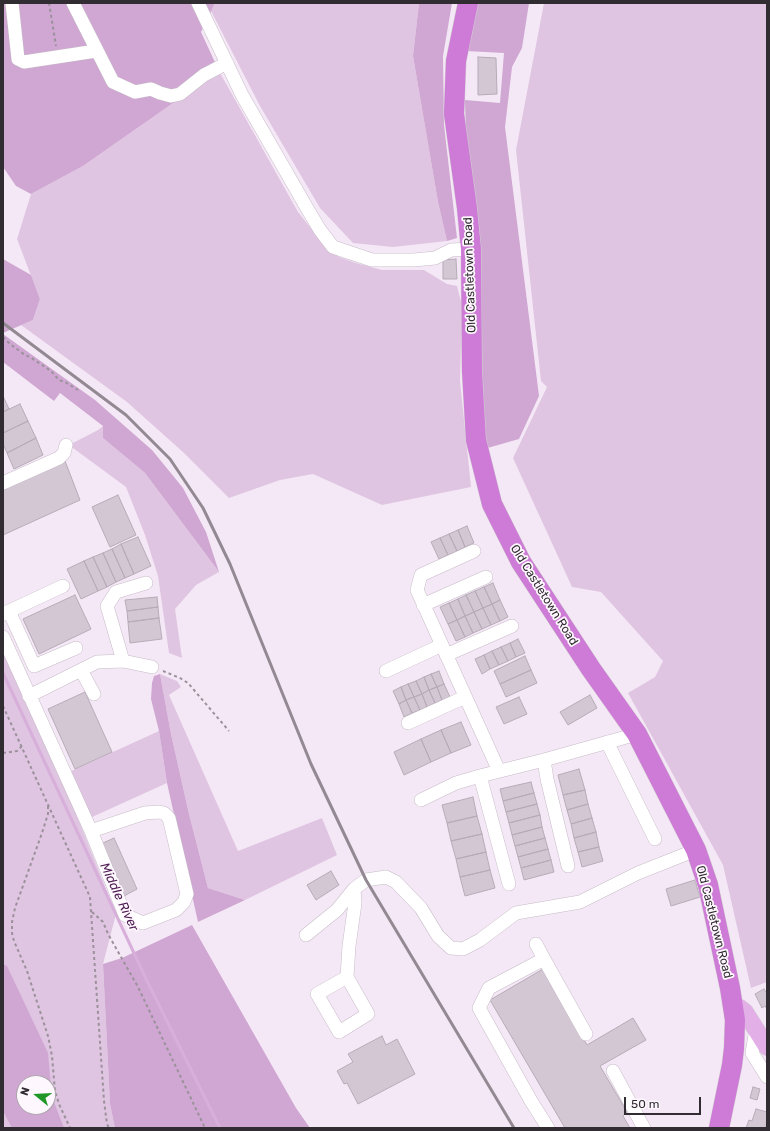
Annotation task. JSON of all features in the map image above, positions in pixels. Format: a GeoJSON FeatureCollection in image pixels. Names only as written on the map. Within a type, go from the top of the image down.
{"type":"FeatureCollection","features":[{"type":"Feature","properties":{"kind":"highway","name":"Old Castletown Road"},"geometry":{"type":"LineString","coordinates":[[468,3],[456,61],[454,108],[471,249],[472,371],[476,440],[492,504],[521,562],[591,669],[637,734],[696,850],[708,885],[733,1007],[735,1026],[734,1048],[719,1128]]}},
{"type":"Feature","properties":{"kind":"main road"},"geometry":{"type":"LineString","coordinates":[[733,1007],[740,1008],[745,1012],[756,1029],[760,1050]]}},
{"type":"Feature","properties":{"kind":"street"},"geometry":{"type":"LineString","coordinates":[[12,3],[18,59],[24,62],[96,51]]}},
{"type":"Feature","properties":{"kind":"street"},"geometry":{"type":"LineString","coordinates":[[74,3],[96,51],[113,82],[135,92],[151,89],[172,96],[180,94],[204,75],[227,63]]}},
{"type":"Feature","properties":{"kind":"street"},"geometry":{"type":"LineString","coordinates":[[198,3],[242,95],[320,230],[333,246],[372,260],[414,260],[435,258],[451,250],[471,249]]}},
{"type":"Feature","properties":{"kind":"street"},"geometry":{"type":"LineString","coordinates":[[3,483],[58,458],[64,453],[66,445]]}},
{"type":"Feature","properties":{"kind":"street"},"geometry":{"type":"LineString","coordinates":[[474,552],[421,575],[417,590],[499,771]]}},
{"type":"Feature","properties":{"kind":"street"},"geometry":{"type":"LineString","coordinates":[[423,605],[486,577]]}},
{"type":"Feature","properties":{"kind":"street"},"geometry":{"type":"LineString","coordinates":[[123,661],[107,606],[116,592],[146,583]]}},
{"type":"Feature","properties":{"kind":"street"},"geometry":{"type":"LineString","coordinates":[[63,586],[6,613],[34,666],[76,648]]}},
{"type":"Feature","properties":{"kind":"street"},"geometry":{"type":"LineString","coordinates":[[386,671],[512,626]]}},
{"type":"Feature","properties":{"kind":"street"},"geometry":{"type":"LineString","coordinates":[[3,637],[88,825],[125,915],[143,923],[176,910],[184,902],[187,894],[169,818],[164,813],[145,813],[88,825]]}},
{"type":"Feature","properties":{"kind":"street"},"geometry":{"type":"LineString","coordinates":[[16,666],[31,659]]}},
{"type":"Feature","properties":{"kind":"street"},"geometry":{"type":"LineString","coordinates":[[30,696],[97,662],[123,661],[152,667]]}},
{"type":"Feature","properties":{"kind":"street"},"geometry":{"type":"LineString","coordinates":[[81,670],[94,694]]}},
{"type":"Feature","properties":{"kind":"street"},"geometry":{"type":"LineString","coordinates":[[408,722],[465,697]]}},
{"type":"Feature","properties":{"kind":"street"},"geometry":{"type":"LineString","coordinates":[[421,800],[456,783],[637,734]]}},
{"type":"Feature","properties":{"kind":"street"},"geometry":{"type":"LineString","coordinates":[[607,742],[655,839]]}},
{"type":"Feature","properties":{"kind":"street"},"geometry":{"type":"LineString","coordinates":[[544,760],[547,779],[568,866]]}},
{"type":"Feature","properties":{"kind":"street"},"geometry":{"type":"LineString","coordinates":[[480,776],[509,884]]}},
{"type":"Feature","properties":{"kind":"street"},"geometry":{"type":"LineString","coordinates":[[306,935],[337,910],[354,889],[366,880],[386,877],[396,882],[421,908],[438,936],[446,944],[451,948],[463,949],[480,940],[516,913],[580,902],[638,873],[696,850]]}},
{"type":"Feature","properties":{"kind":"street"},"geometry":{"type":"LineString","coordinates":[[347,977],[349,946],[355,903],[354,889]]}},
{"type":"Feature","properties":{"kind":"street"},"geometry":{"type":"LineString","coordinates":[[536,944],[586,1034]]}},
{"type":"Feature","properties":{"kind":"street"},"geometry":{"type":"LineString","coordinates":[[544,959],[489,988],[479,1008],[531,1101],[548,1128]]}},
{"type":"Feature","properties":{"kind":"street"},"geometry":{"type":"LineString","coordinates":[[760,1050],[767,1077]]}},
{"type":"Feature","properties":{"kind":"street"},"geometry":{"type":"LineString","coordinates":[[614,1071],[644,1128]]}},
{"type":"Feature","properties":{"kind":"path"},"geometry":{"type":"LineString","coordinates":[[49,3],[57,57]]}},
{"type":"Feature","properties":{"kind":"path"},"geometry":{"type":"LineString","coordinates":[[3,337],[25,355],[51,371],[59,380],[78,390]]}},
{"type":"Feature","properties":{"kind":"path"},"geometry":{"type":"LineString","coordinates":[[152,667],[180,678],[188,683],[229,731]]}},
{"type":"Feature","properties":{"kind":"path"},"geometry":{"type":"LineString","coordinates":[[3,706],[90,897],[104,1101],[107,1124],[109,1128]]}},
{"type":"Feature","properties":{"kind":"path"},"geometry":{"type":"LineString","coordinates":[[3,753],[17,751],[22,746]]}},
{"type":"Feature","properties":{"kind":"path"},"geometry":{"type":"LineString","coordinates":[[49,805],[48,814],[42,833],[15,908],[12,922],[12,933],[14,942],[27,971],[48,1036],[52,1056],[55,1091],[70,1128]]}},
{"type":"Feature","properties":{"kind":"path"},"geometry":{"type":"LineString","coordinates":[[91,911],[103,922],[108,934],[138,987],[205,1128]]}},
{"type":"Feature","properties":{"kind":"shaded area"},"geometry":{"type":"Polygon","coordinates":[[[3,3],[215,3],[201,32],[219,71],[83,166],[31,194],[16,186],[3,167],[3,3]]]}},
{"type":"Feature","properties":{"kind":"shaded area"},"geometry":{"type":"Polygon","coordinates":[[[215,3],[419,3],[413,56],[438,202],[447,241],[393,247],[353,243],[320,208],[260,106],[211,11],[215,3]]]}},
{"type":"Feature","properties":{"kind":"shaded area"},"geometry":{"type":"Polygon","coordinates":[[[419,3],[452,3],[443,56],[444,125],[457,238],[447,241],[438,202],[413,56],[419,3]]]}},
{"type":"Feature","properties":{"kind":"shaded area"},"geometry":{"type":"Polygon","coordinates":[[[474,3],[529,3],[522,48],[512,67],[505,127],[539,396],[519,439],[484,449],[465,100],[500,103],[504,53],[466,51],[474,3]]]}},
{"type":"Feature","properties":{"kind":"shaded area"},"geometry":{"type":"Polygon","coordinates":[[[544,3],[767,3],[767,982],[751,988],[723,865],[628,693],[655,677],[663,661],[601,592],[572,587],[513,458],[547,387],[541,381],[516,150],[544,3]]]}},
{"type":"Feature","properties":{"kind":"shaded area"},"geometry":{"type":"Polygon","coordinates":[[[219,71],[298,212],[321,241],[339,257],[356,263],[382,270],[424,270],[447,284],[457,286],[462,306],[460,381],[471,487],[382,505],[313,474],[280,480],[229,498],[184,453],[127,402],[21,325],[33,320],[40,299],[17,239],[31,194],[83,166],[219,71]]]}},
{"type":"Feature","properties":{"kind":"shaded area"},"geometry":{"type":"Polygon","coordinates":[[[3,259],[31,275],[40,299],[33,320],[3,333],[3,259]]]}},
{"type":"Feature","properties":{"kind":"shaded area"},"geometry":{"type":"Polygon","coordinates":[[[3,334],[95,400],[152,450],[183,488],[206,532],[219,572],[145,473],[103,438],[103,426],[60,393],[54,401],[3,362],[3,334]]]}},
{"type":"Feature","properties":{"kind":"shaded area"},"geometry":{"type":"Polygon","coordinates":[[[103,426],[103,438],[145,473],[219,572],[196,585],[175,609],[182,658],[169,653],[158,576],[145,535],[126,487],[69,445],[103,426]]]}},
{"type":"Feature","properties":{"kind":"shaded area"},"geometry":{"type":"Polygon","coordinates":[[[3,651],[62,778],[116,914],[103,964],[110,1104],[115,1128],[3,1128],[3,651]]]}},
{"type":"Feature","properties":{"kind":"shaded area"},"geometry":{"type":"Polygon","coordinates":[[[160,674],[177,681],[181,687],[169,695],[238,851],[322,818],[337,855],[245,900],[208,888],[171,734],[160,674]]]}},
{"type":"Feature","properties":{"kind":"shaded area"},"geometry":{"type":"Polygon","coordinates":[[[160,674],[171,734],[208,888],[245,900],[198,922],[167,783],[159,731],[151,699],[154,676],[160,674]]]}},
{"type":"Feature","properties":{"kind":"shaded area"},"geometry":{"type":"Polygon","coordinates":[[[159,731],[167,783],[90,818],[69,772],[159,731]]]}},
{"type":"Feature","properties":{"kind":"shaded area"},"geometry":{"type":"Polygon","coordinates":[[[192,925],[296,1108],[310,1128],[115,1128],[110,1104],[103,964],[122,958],[192,925]]]}},
{"type":"Feature","properties":{"kind":"shaded area"},"geometry":{"type":"Polygon","coordinates":[[[3,964],[7,966],[48,1053],[50,1075],[16,1075],[16,1115],[56,1115],[56,1107],[64,1128],[12,1128],[3,1111],[3,964]]]}},
{"type":"Feature","properties":{"kind":"building"},"geometry":{"type":"Polygon","coordinates":[[[478,57],[496,58],[497,94],[478,95],[478,57]]]}},
{"type":"Feature","properties":{"kind":"building"},"geometry":{"type":"Polygon","coordinates":[[[456,259],[457,279],[443,279],[443,260],[456,259]]]}},
{"type":"Feature","properties":{"kind":"building"},"geometry":{"type":"Polygon","coordinates":[[[3,396],[9,409],[3,412],[3,396]]]}},
{"type":"Feature","properties":{"kind":"building"},"geometry":{"type":"Polygon","coordinates":[[[20,404],[28,421],[3,433],[3,412],[20,404]]]}},
{"type":"Feature","properties":{"kind":"building"},"geometry":{"type":"Polygon","coordinates":[[[28,421],[36,438],[7,453],[3,444],[3,433],[28,421]]]}},
{"type":"Feature","properties":{"kind":"building"},"geometry":{"type":"Polygon","coordinates":[[[36,438],[43,455],[14,469],[7,453],[36,438]]]}},
{"type":"Feature","properties":{"kind":"building"},"geometry":{"type":"Polygon","coordinates":[[[65,461],[80,500],[3,535],[3,490],[65,461]]]}},
{"type":"Feature","properties":{"kind":"building"},"geometry":{"type":"Polygon","coordinates":[[[118,495],[136,535],[110,547],[92,507],[118,495]]]}},
{"type":"Feature","properties":{"kind":"building"},"geometry":{"type":"Polygon","coordinates":[[[467,526],[474,543],[465,547],[458,530],[467,526]]]}},
{"type":"Feature","properties":{"kind":"building"},"geometry":{"type":"Polygon","coordinates":[[[458,530],[465,547],[457,551],[449,534],[458,530]]]}},
{"type":"Feature","properties":{"kind":"building"},"geometry":{"type":"Polygon","coordinates":[[[449,534],[457,551],[448,555],[440,538],[449,534]]]}},
{"type":"Feature","properties":{"kind":"building"},"geometry":{"type":"Polygon","coordinates":[[[138,537],[151,566],[134,574],[121,544],[138,537]]]}},
{"type":"Feature","properties":{"kind":"building"},"geometry":{"type":"Polygon","coordinates":[[[440,538],[448,555],[439,559],[431,542],[440,538]]]}},
{"type":"Feature","properties":{"kind":"building"},"geometry":{"type":"Polygon","coordinates":[[[121,544],[134,574],[125,578],[112,549],[121,544]]]}},
{"type":"Feature","properties":{"kind":"building"},"geometry":{"type":"Polygon","coordinates":[[[112,549],[125,578],[116,582],[103,553],[112,549]]]}},
{"type":"Feature","properties":{"kind":"building"},"geometry":{"type":"Polygon","coordinates":[[[103,553],[116,582],[107,587],[93,557],[103,553]]]}},
{"type":"Feature","properties":{"kind":"building"},"geometry":{"type":"Polygon","coordinates":[[[93,557],[107,587],[98,591],[84,561],[93,557]]]}},
{"type":"Feature","properties":{"kind":"building"},"geometry":{"type":"Polygon","coordinates":[[[84,561],[98,591],[81,599],[67,569],[84,561]]]}},
{"type":"Feature","properties":{"kind":"building"},"geometry":{"type":"Polygon","coordinates":[[[493,583],[500,600],[492,604],[484,587],[493,583]]]}},
{"type":"Feature","properties":{"kind":"building"},"geometry":{"type":"Polygon","coordinates":[[[484,587],[492,604],[483,608],[475,591],[484,587]]]}},
{"type":"Feature","properties":{"kind":"building"},"geometry":{"type":"Polygon","coordinates":[[[475,591],[483,608],[474,612],[466,595],[475,591]]]}},
{"type":"Feature","properties":{"kind":"building"},"geometry":{"type":"Polygon","coordinates":[[[75,595],[91,629],[39,654],[23,619],[75,595]]]}},
{"type":"Feature","properties":{"kind":"building"},"geometry":{"type":"Polygon","coordinates":[[[466,595],[474,612],[465,616],[458,599],[466,595]]]}},
{"type":"Feature","properties":{"kind":"building"},"geometry":{"type":"Polygon","coordinates":[[[157,597],[158,607],[127,611],[125,600],[157,597]]]}},
{"type":"Feature","properties":{"kind":"building"},"geometry":{"type":"Polygon","coordinates":[[[458,599],[465,616],[457,620],[449,603],[458,599]]]}},
{"type":"Feature","properties":{"kind":"building"},"geometry":{"type":"Polygon","coordinates":[[[500,600],[508,617],[500,621],[492,604],[500,600]]]}},
{"type":"Feature","properties":{"kind":"building"},"geometry":{"type":"Polygon","coordinates":[[[449,603],[457,620],[448,624],[440,607],[449,603]]]}},
{"type":"Feature","properties":{"kind":"building"},"geometry":{"type":"Polygon","coordinates":[[[492,604],[500,621],[491,625],[483,608],[492,604]]]}},
{"type":"Feature","properties":{"kind":"building"},"geometry":{"type":"Polygon","coordinates":[[[158,607],[159,618],[128,622],[127,611],[158,607]]]}},
{"type":"Feature","properties":{"kind":"building"},"geometry":{"type":"Polygon","coordinates":[[[483,608],[491,625],[482,629],[474,612],[483,608]]]}},
{"type":"Feature","properties":{"kind":"building"},"geometry":{"type":"Polygon","coordinates":[[[474,612],[482,629],[473,633],[465,616],[474,612]]]}},
{"type":"Feature","properties":{"kind":"building"},"geometry":{"type":"Polygon","coordinates":[[[465,616],[473,633],[465,637],[457,620],[465,616]]]}},
{"type":"Feature","properties":{"kind":"building"},"geometry":{"type":"Polygon","coordinates":[[[159,618],[162,639],[130,643],[128,622],[159,618]]]}},
{"type":"Feature","properties":{"kind":"building"},"geometry":{"type":"Polygon","coordinates":[[[457,620],[465,637],[456,641],[448,624],[457,620]]]}},
{"type":"Feature","properties":{"kind":"building"},"geometry":{"type":"Polygon","coordinates":[[[518,639],[525,653],[516,657],[510,643],[518,639]]]}},
{"type":"Feature","properties":{"kind":"building"},"geometry":{"type":"Polygon","coordinates":[[[510,643],[516,657],[508,661],[501,647],[510,643]]]}},
{"type":"Feature","properties":{"kind":"building"},"geometry":{"type":"Polygon","coordinates":[[[501,647],[508,661],[499,665],[492,651],[501,647]]]}},
{"type":"Feature","properties":{"kind":"building"},"geometry":{"type":"Polygon","coordinates":[[[492,651],[499,665],[490,669],[484,655],[492,651]]]}},
{"type":"Feature","properties":{"kind":"building"},"geometry":{"type":"Polygon","coordinates":[[[484,655],[490,669],[482,674],[475,659],[484,655]]]}},
{"type":"Feature","properties":{"kind":"building"},"geometry":{"type":"Polygon","coordinates":[[[525,656],[531,670],[500,684],[494,671],[525,656]]]}},
{"type":"Feature","properties":{"kind":"building"},"geometry":{"type":"Polygon","coordinates":[[[531,670],[537,683],[506,697],[500,684],[531,670]]]}},
{"type":"Feature","properties":{"kind":"building"},"geometry":{"type":"Polygon","coordinates":[[[439,671],[444,684],[437,687],[431,674],[439,671]]]}},
{"type":"Feature","properties":{"kind":"building"},"geometry":{"type":"Polygon","coordinates":[[[431,674],[437,687],[429,690],[424,677],[431,674]]]}},
{"type":"Feature","properties":{"kind":"building"},"geometry":{"type":"Polygon","coordinates":[[[424,677],[429,690],[422,694],[416,681],[424,677]]]}},
{"type":"Feature","properties":{"kind":"building"},"geometry":{"type":"Polygon","coordinates":[[[416,681],[422,694],[414,697],[408,684],[416,681]]]}},
{"type":"Feature","properties":{"kind":"building"},"geometry":{"type":"Polygon","coordinates":[[[408,684],[414,697],[406,700],[401,687],[408,684]]]}},
{"type":"Feature","properties":{"kind":"building"},"geometry":{"type":"Polygon","coordinates":[[[444,684],[450,697],[442,700],[437,687],[444,684]]]}},
{"type":"Feature","properties":{"kind":"building"},"geometry":{"type":"Polygon","coordinates":[[[401,687],[406,700],[399,704],[393,691],[401,687]]]}},
{"type":"Feature","properties":{"kind":"building"},"geometry":{"type":"Polygon","coordinates":[[[437,687],[442,700],[435,703],[429,690],[437,687]]]}},
{"type":"Feature","properties":{"kind":"building"},"geometry":{"type":"Polygon","coordinates":[[[429,690],[435,703],[427,707],[422,694],[429,690]]]}},
{"type":"Feature","properties":{"kind":"building"},"geometry":{"type":"Polygon","coordinates":[[[85,692],[112,752],[75,769],[48,709],[85,692]]]}},
{"type":"Feature","properties":{"kind":"building"},"geometry":{"type":"Polygon","coordinates":[[[422,694],[427,707],[420,710],[414,697],[422,694]]]}},
{"type":"Feature","properties":{"kind":"building"},"geometry":{"type":"Polygon","coordinates":[[[590,695],[597,708],[568,725],[560,712],[590,695]]]}},
{"type":"Feature","properties":{"kind":"building"},"geometry":{"type":"Polygon","coordinates":[[[414,697],[420,710],[412,713],[406,700],[414,697]]]}},
{"type":"Feature","properties":{"kind":"building"},"geometry":{"type":"Polygon","coordinates":[[[519,697],[527,714],[504,724],[496,707],[519,697]]]}},
{"type":"Feature","properties":{"kind":"building"},"geometry":{"type":"Polygon","coordinates":[[[406,700],[412,713],[404,717],[399,704],[406,700]]]}},
{"type":"Feature","properties":{"kind":"building"},"geometry":{"type":"Polygon","coordinates":[[[461,722],[471,745],[451,753],[441,730],[461,722]]]}},
{"type":"Feature","properties":{"kind":"building"},"geometry":{"type":"Polygon","coordinates":[[[441,730],[451,753],[431,762],[421,739],[441,730]]]}},
{"type":"Feature","properties":{"kind":"building"},"geometry":{"type":"Polygon","coordinates":[[[421,739],[431,762],[404,775],[394,752],[421,739]]]}},
{"type":"Feature","properties":{"kind":"building"},"geometry":{"type":"Polygon","coordinates":[[[579,769],[585,790],[563,795],[558,775],[579,769]]]}},
{"type":"Feature","properties":{"kind":"building"},"geometry":{"type":"Polygon","coordinates":[[[531,782],[534,793],[503,801],[500,789],[531,782]]]}},
{"type":"Feature","properties":{"kind":"building"},"geometry":{"type":"Polygon","coordinates":[[[585,790],[588,804],[567,810],[563,795],[585,790]]]}},
{"type":"Feature","properties":{"kind":"building"},"geometry":{"type":"Polygon","coordinates":[[[534,793],[537,804],[506,812],[503,801],[534,793]]]}},
{"type":"Feature","properties":{"kind":"building"},"geometry":{"type":"Polygon","coordinates":[[[473,797],[477,816],[447,823],[442,805],[473,797]]]}},
{"type":"Feature","properties":{"kind":"building"},"geometry":{"type":"Polygon","coordinates":[[[537,804],[540,815],[509,823],[506,812],[537,804]]]}},
{"type":"Feature","properties":{"kind":"building"},"geometry":{"type":"Polygon","coordinates":[[[588,804],[592,818],[571,824],[567,810],[588,804]]]}},
{"type":"Feature","properties":{"kind":"building"},"geometry":{"type":"Polygon","coordinates":[[[540,815],[542,827],[512,835],[509,823],[540,815]]]}},
{"type":"Feature","properties":{"kind":"building"},"geometry":{"type":"Polygon","coordinates":[[[477,816],[482,834],[451,841],[447,823],[477,816]]]}},
{"type":"Feature","properties":{"kind":"building"},"geometry":{"type":"Polygon","coordinates":[[[592,818],[596,832],[574,838],[571,824],[592,818]]]}},
{"type":"Feature","properties":{"kind":"building"},"geometry":{"type":"Polygon","coordinates":[[[542,827],[545,838],[515,846],[512,835],[542,827]]]}},
{"type":"Feature","properties":{"kind":"building"},"geometry":{"type":"Polygon","coordinates":[[[596,832],[599,847],[578,852],[574,838],[596,832]]]}},
{"type":"Feature","properties":{"kind":"building"},"geometry":{"type":"Polygon","coordinates":[[[482,834],[486,852],[456,859],[451,841],[482,834]]]}},
{"type":"Feature","properties":{"kind":"building"},"geometry":{"type":"Polygon","coordinates":[[[114,838],[137,889],[124,896],[101,844],[114,838]]]}},
{"type":"Feature","properties":{"kind":"building"},"geometry":{"type":"Polygon","coordinates":[[[545,838],[548,849],[518,857],[515,846],[545,838]]]}},
{"type":"Feature","properties":{"kind":"building"},"geometry":{"type":"Polygon","coordinates":[[[599,847],[603,861],[582,867],[578,852],[599,847]]]}},
{"type":"Feature","properties":{"kind":"building"},"geometry":{"type":"Polygon","coordinates":[[[548,849],[551,860],[521,868],[518,857],[548,849]]]}},
{"type":"Feature","properties":{"kind":"building"},"geometry":{"type":"Polygon","coordinates":[[[486,852],[490,870],[460,877],[456,859],[486,852]]]}},
{"type":"Feature","properties":{"kind":"building"},"geometry":{"type":"Polygon","coordinates":[[[551,860],[554,872],[524,880],[521,868],[551,860]]]}},
{"type":"Feature","properties":{"kind":"building"},"geometry":{"type":"Polygon","coordinates":[[[490,870],[495,888],[465,896],[460,877],[490,870]]]}},
{"type":"Feature","properties":{"kind":"building"},"geometry":{"type":"Polygon","coordinates":[[[331,871],[339,885],[316,900],[307,885],[331,871]]]}},
{"type":"Feature","properties":{"kind":"building"},"geometry":{"type":"Polygon","coordinates":[[[695,880],[700,897],[671,906],[666,889],[695,880]]]}},
{"type":"Feature","properties":{"kind":"building"},"geometry":{"type":"Polygon","coordinates":[[[543,969],[587,1045],[633,1018],[646,1040],[600,1066],[627,1112],[623,1116],[630,1128],[565,1128],[490,1000],[543,969]]]}},
{"type":"Feature","properties":{"kind":"building"},"geometry":{"type":"Polygon","coordinates":[[[764,989],[766,992],[767,991],[767,1009],[765,1006],[762,1008],[755,994],[764,989]]]}},
{"type":"Feature","properties":{"kind":"building"},"geometry":{"type":"Polygon","coordinates":[[[382,1036],[386,1045],[397,1039],[415,1074],[358,1104],[347,1083],[344,1084],[337,1071],[353,1062],[348,1054],[382,1036]]]}},
{"type":"Feature","properties":{"kind":"building"},"geometry":{"type":"Polygon","coordinates":[[[753,1087],[760,1089],[757,1100],[750,1098],[753,1087]]]}},
{"type":"Feature","properties":{"kind":"building"},"geometry":{"type":"Polygon","coordinates":[[[756,1109],[767,1112],[766,1128],[746,1128],[749,1120],[752,1121],[756,1109]]]}},
{"type":"Feature","properties":{"kind":"waterway","name":"Middle River"},"geometry":{"type":"LineString","coordinates":[[3,673],[148,983],[220,1128]]}},
{"type":"Feature","properties":{"kind":"railway"},"geometry":{"type":"LineString","coordinates":[[3,323],[126,415],[170,459],[203,508],[230,564],[311,764],[366,880],[514,1128]]}}]}
